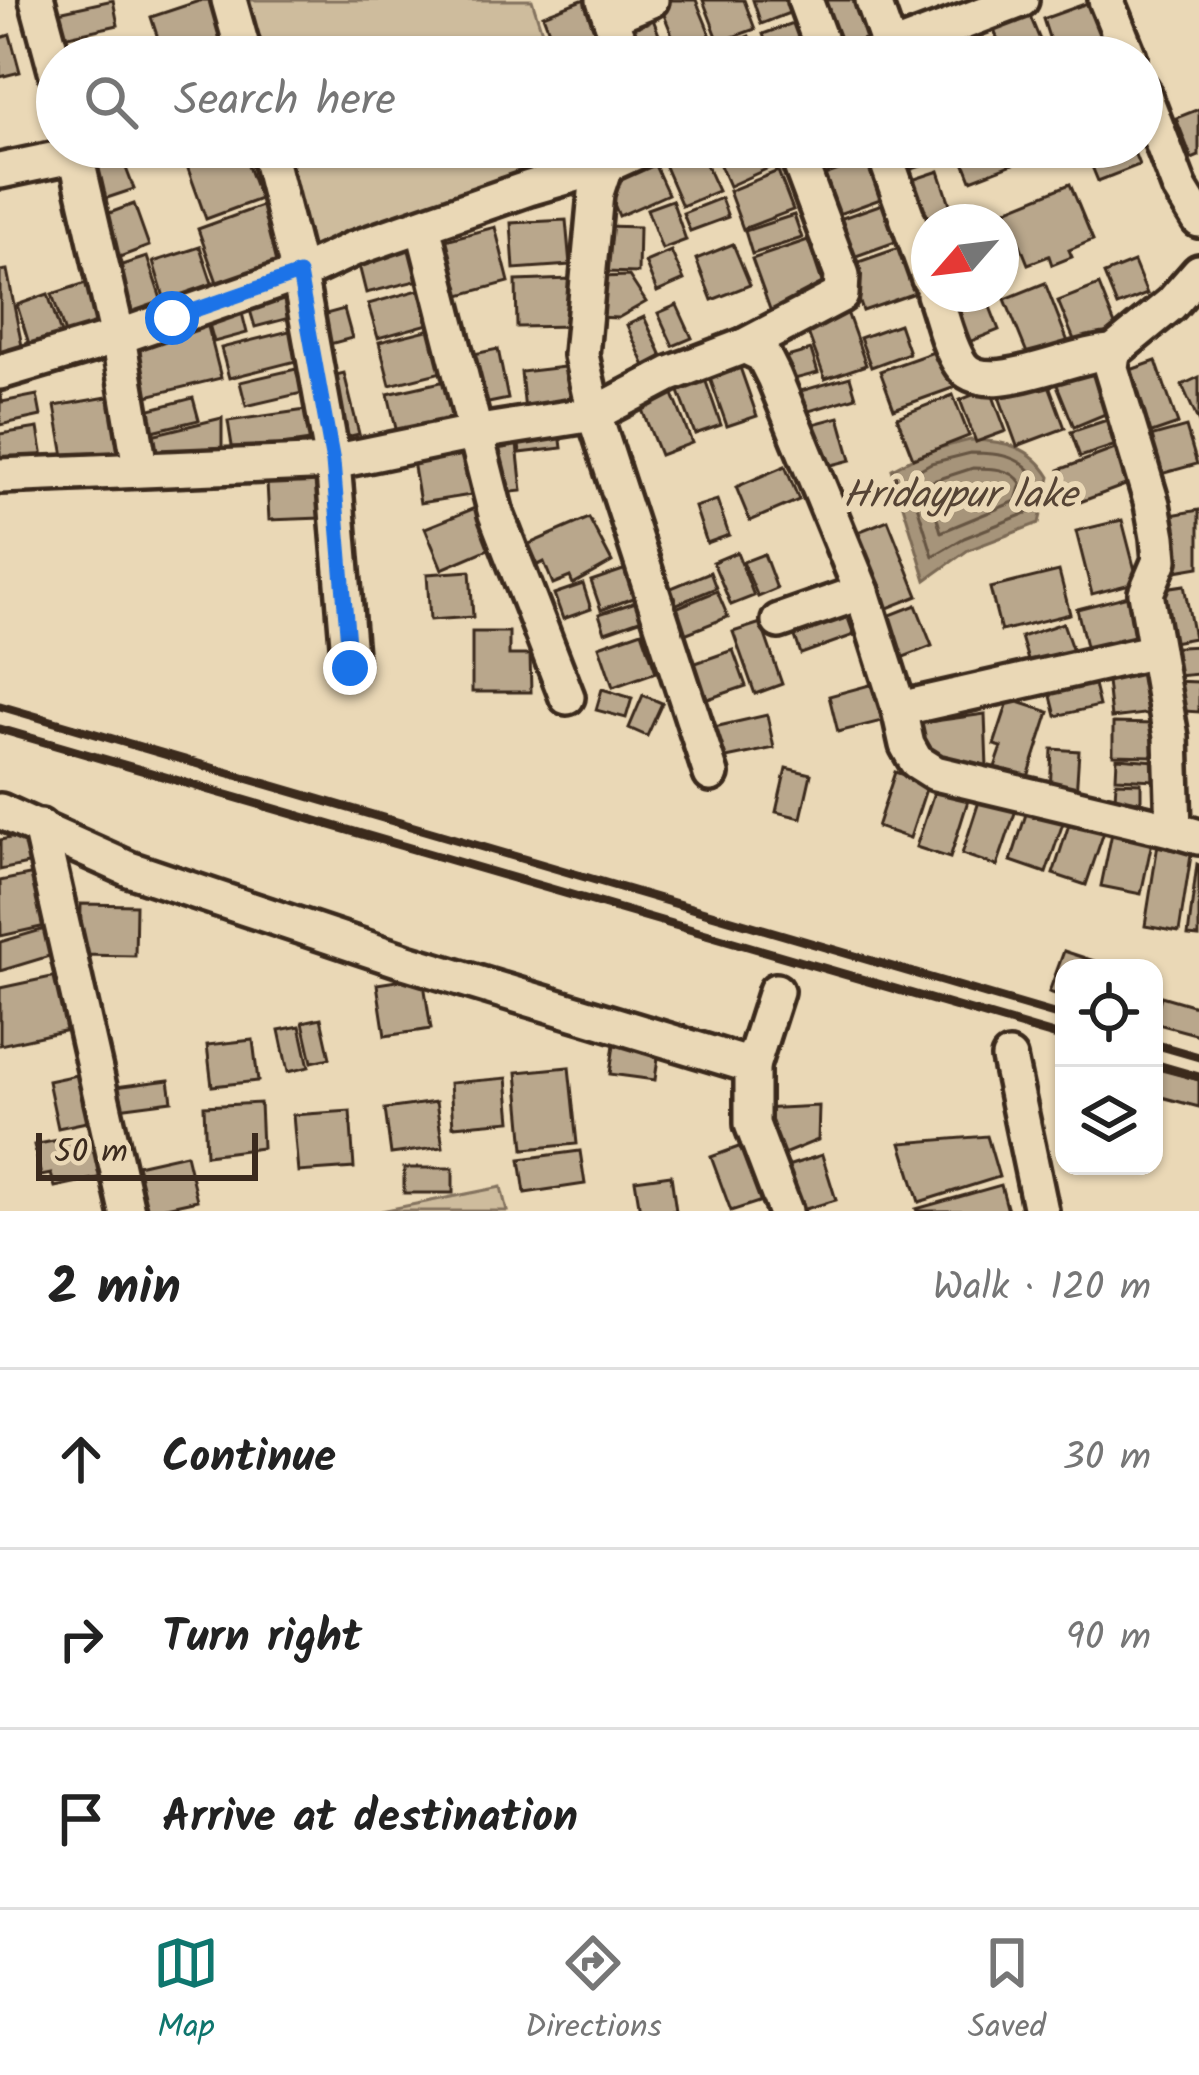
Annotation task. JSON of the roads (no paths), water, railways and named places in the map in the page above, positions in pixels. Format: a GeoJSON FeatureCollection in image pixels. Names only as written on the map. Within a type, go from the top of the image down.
{"type":"FeatureCollection","features":[{"type":"Feature","properties":{"kind":"street"},"geometry":{"type":"LineString","coordinates":[[37,0],[47,36]]}},
{"type":"Feature","properties":{"kind":"street"},"geometry":{"type":"LineString","coordinates":[[229,0],[239,36]]}},
{"type":"Feature","properties":{"kind":"street"},"geometry":{"type":"LineString","coordinates":[[607,9],[651,0]]}},
{"type":"Feature","properties":{"kind":"street"},"geometry":{"type":"LineString","coordinates":[[805,0],[818,36]]}},
{"type":"Feature","properties":{"kind":"street"},"geometry":{"type":"LineString","coordinates":[[873,0],[878,36]]}},
{"type":"Feature","properties":{"kind":"street"},"geometry":{"type":"LineString","coordinates":[[1106,0],[1121,36]]}},
{"type":"Feature","properties":{"kind":"street"},"geometry":{"type":"LineString","coordinates":[[924,36],[1004,3]]}},
{"type":"Feature","properties":{"kind":"street"},"geometry":{"type":"LineString","coordinates":[[1163,131],[1190,184],[1199,220]]}},
{"type":"Feature","properties":{"kind":"street"},"geometry":{"type":"LineString","coordinates":[[0,171],[36,161]]}},
{"type":"Feature","properties":{"kind":"street"},"geometry":{"type":"LineString","coordinates":[[79,168],[118,337],[140,467]]}},
{"type":"Feature","properties":{"kind":"street"},"geometry":{"type":"LineString","coordinates":[[272,168],[299,274],[333,462],[350,668]]}},
{"type":"Feature","properties":{"kind":"street"},"geometry":{"type":"LineString","coordinates":[[0,371],[118,337],[299,274],[353,249],[598,168]]}},
{"type":"Feature","properties":{"kind":"street"},"geometry":{"type":"LineString","coordinates":[[604,168],[596,193],[580,355],[594,414],[711,774]]}},
{"type":"Feature","properties":{"kind":"street"},"geometry":{"type":"LineString","coordinates":[[0,476],[333,462],[594,414],[841,296],[842,274],[802,168]]}},
{"type":"Feature","properties":{"kind":"street"},"geometry":{"type":"LineString","coordinates":[[889,168],[911,228]]}},
{"type":"Feature","properties":{"kind":"street"},"geometry":{"type":"LineString","coordinates":[[423,226],[496,514],[567,697]]}},
{"type":"Feature","properties":{"kind":"street"},"geometry":{"type":"LineString","coordinates":[[941,312],[962,367],[979,379],[1012,378],[1091,352],[1113,352],[1171,304],[1199,272]]}},
{"type":"Feature","properties":{"kind":"street"},"geometry":{"type":"LineString","coordinates":[[744,346],[764,355],[774,376],[862,592],[907,745],[916,761],[935,773],[1187,834],[1146,593],[1160,560],[1158,537],[1111,368],[1113,352]]}},
{"type":"Feature","properties":{"kind":"street"},"geometry":{"type":"LineString","coordinates":[[779,621],[862,592]]}},
{"type":"Feature","properties":{"kind":"street"},"geometry":{"type":"LineString","coordinates":[[899,709],[1156,651]]}},
{"type":"Feature","properties":{"kind":"street"},"geometry":{"type":"LineString","coordinates":[[0,811],[113,863],[302,927],[752,1066]]}},
{"type":"Feature","properties":{"kind":"street"},"geometry":{"type":"LineString","coordinates":[[40,827],[127,1211]]}},
{"type":"Feature","properties":{"kind":"street"},"geometry":{"type":"LineString","coordinates":[[776,991],[752,1066],[754,1133],[784,1211]]}},
{"type":"Feature","properties":{"kind":"street"},"geometry":{"type":"LineString","coordinates":[[1009,1058],[1041,1211]]}},
{"type":"Feature","properties":{"kind":"water","name":"Hridaypur lake"},"geometry":{"type":"Polygon","coordinates":[[[970,440],[1016,447],[1043,467],[1050,477],[1039,523],[968,550],[926,580],[892,469],[927,451],[970,440]]]}},
{"type":"Feature","properties":{"kind":"railway"},"geometry":{"type":"LineString","coordinates":[[0,706],[1055,1014]]}},
{"type":"Feature","properties":{"kind":"railway"},"geometry":{"type":"LineString","coordinates":[[0,729],[1055,1035]]}},
{"type":"Feature","properties":{"kind":"railway"},"geometry":{"type":"LineString","coordinates":[[1163,1047],[1199,1057]]}},
{"type":"Feature","properties":{"kind":"railway"},"geometry":{"type":"LineString","coordinates":[[1163,1067],[1199,1077]]}}]}
